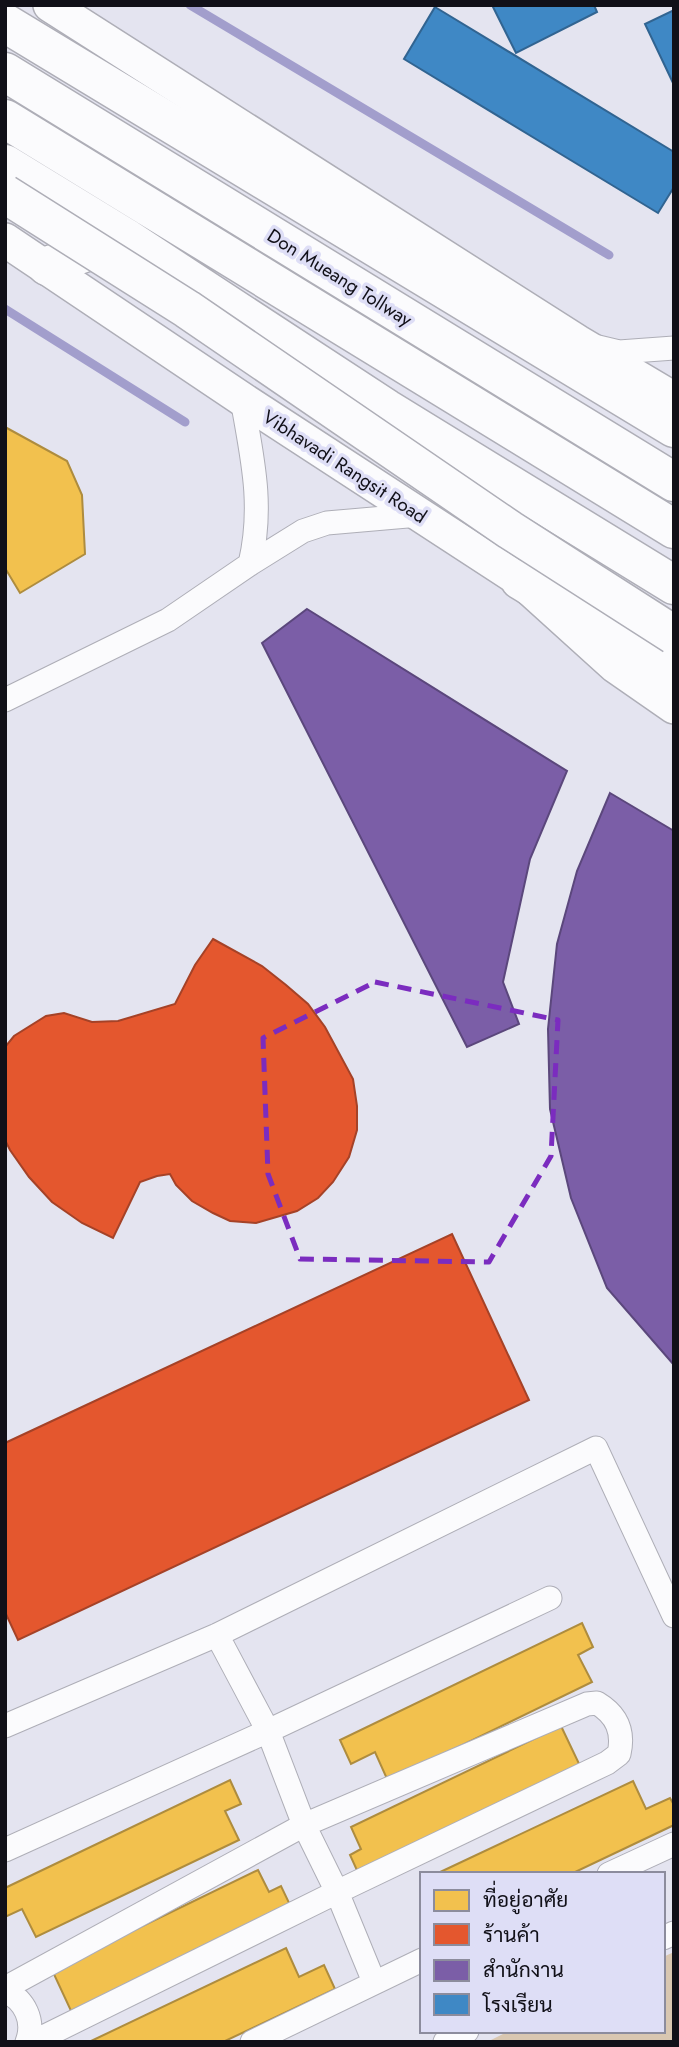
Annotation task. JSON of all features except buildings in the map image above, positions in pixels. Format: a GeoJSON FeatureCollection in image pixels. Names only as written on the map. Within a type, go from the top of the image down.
{"type":"FeatureCollection","features":[{"type":"Feature","properties":{"kind":"highway"},"geometry":{"type":"LineString","coordinates":[[5,23],[674,428]]}},
{"type":"Feature","properties":{"kind":"highway","name":"Don Mueang Tollway"},"geometry":{"type":"LineString","coordinates":[[5,72],[674,482]]}},
{"type":"Feature","properties":{"kind":"highway","name":"Don Mueang Tollway"},"geometry":{"type":"LineString","coordinates":[[5,119],[674,529]]}},
{"type":"Feature","properties":{"kind":"highway"},"geometry":{"type":"LineString","coordinates":[[5,164],[126,238],[387,409],[674,585]]}},
{"type":"Feature","properties":{"kind":"highway"},"geometry":{"type":"LineString","coordinates":[[5,194],[187,309],[510,530],[674,635]]}},
{"type":"Feature","properties":{"kind":"highway"},"geometry":{"type":"LineString","coordinates":[[47,267],[126,238]]}},
{"type":"Feature","properties":{"kind":"highway"},"geometry":{"type":"LineString","coordinates":[[520,580],[674,673]]}},
{"type":"Feature","properties":{"kind":"main road"},"geometry":{"type":"LineString","coordinates":[[50,5],[578,342],[674,399]]}},
{"type":"Feature","properties":{"kind":"main road","name":"Vibhavadi Rangsit Road"},"geometry":{"type":"LineString","coordinates":[[5,240],[242,399],[520,580],[615,666],[674,707]]}},
{"type":"Feature","properties":{"kind":"street"},"geometry":{"type":"LineString","coordinates":[[578,342],[620,352],[674,348]]}},
{"type":"Feature","properties":{"kind":"street"},"geometry":{"type":"LineString","coordinates":[[242,399],[257,491],[257,537],[250,564]]}},
{"type":"Feature","properties":{"kind":"street"},"geometry":{"type":"LineString","coordinates":[[5,700],[168,620],[303,531],[327,523],[419,515]]}},
{"type":"Feature","properties":{"kind":"street"},"geometry":{"type":"LineString","coordinates":[[5,1726],[217,1635],[596,1448],[674,1616]]}},
{"type":"Feature","properties":{"kind":"street"},"geometry":{"type":"LineString","coordinates":[[5,1850],[268,1731],[550,1598]]}},
{"type":"Feature","properties":{"kind":"street"},"geometry":{"type":"LineString","coordinates":[[217,1635],[268,1731],[304,1825],[337,1892],[374,1982]]}},
{"type":"Feature","properties":{"kind":"street"},"geometry":{"type":"LineString","coordinates":[[27,2042],[29,2016],[19,2000],[5,1990],[304,1825],[587,1704],[597,1703],[615,1718],[621,1742],[619,1754],[607,1763],[33,2042]]}},
{"type":"Feature","properties":{"kind":"street"},"geometry":{"type":"LineString","coordinates":[[613,1872],[674,1844]]}},
{"type":"Feature","properties":{"kind":"street"},"geometry":{"type":"LineString","coordinates":[[252,2042],[420,1961]]}},
{"type":"Feature","properties":{"kind":"street"},"geometry":{"type":"LineString","coordinates":[[445,2042],[463,2033]]}},
{"type":"Feature","properties":{"kind":"highlighted area"},"geometry":{"type":"Polygon","coordinates":[[[375,982],[558,1020],[551,1156],[489,1262],[300,1259],[268,1174],[263,1038],[375,982]]]}},
{"type":"Feature","properties":{"kind":"shaded area"},"geometry":{"type":"Polygon","coordinates":[[[674,1952],[674,2042],[487,2042],[505,2033],[665,2033],[665,1956],[674,1952]]]}},
{"type":"Feature","properties":{"kind":"waterway"},"geometry":{"type":"LineString","coordinates":[[190,5],[609,255]]}},
{"type":"Feature","properties":{"kind":"waterway"},"geometry":{"type":"LineString","coordinates":[[5,309],[185,422]]}}]}
